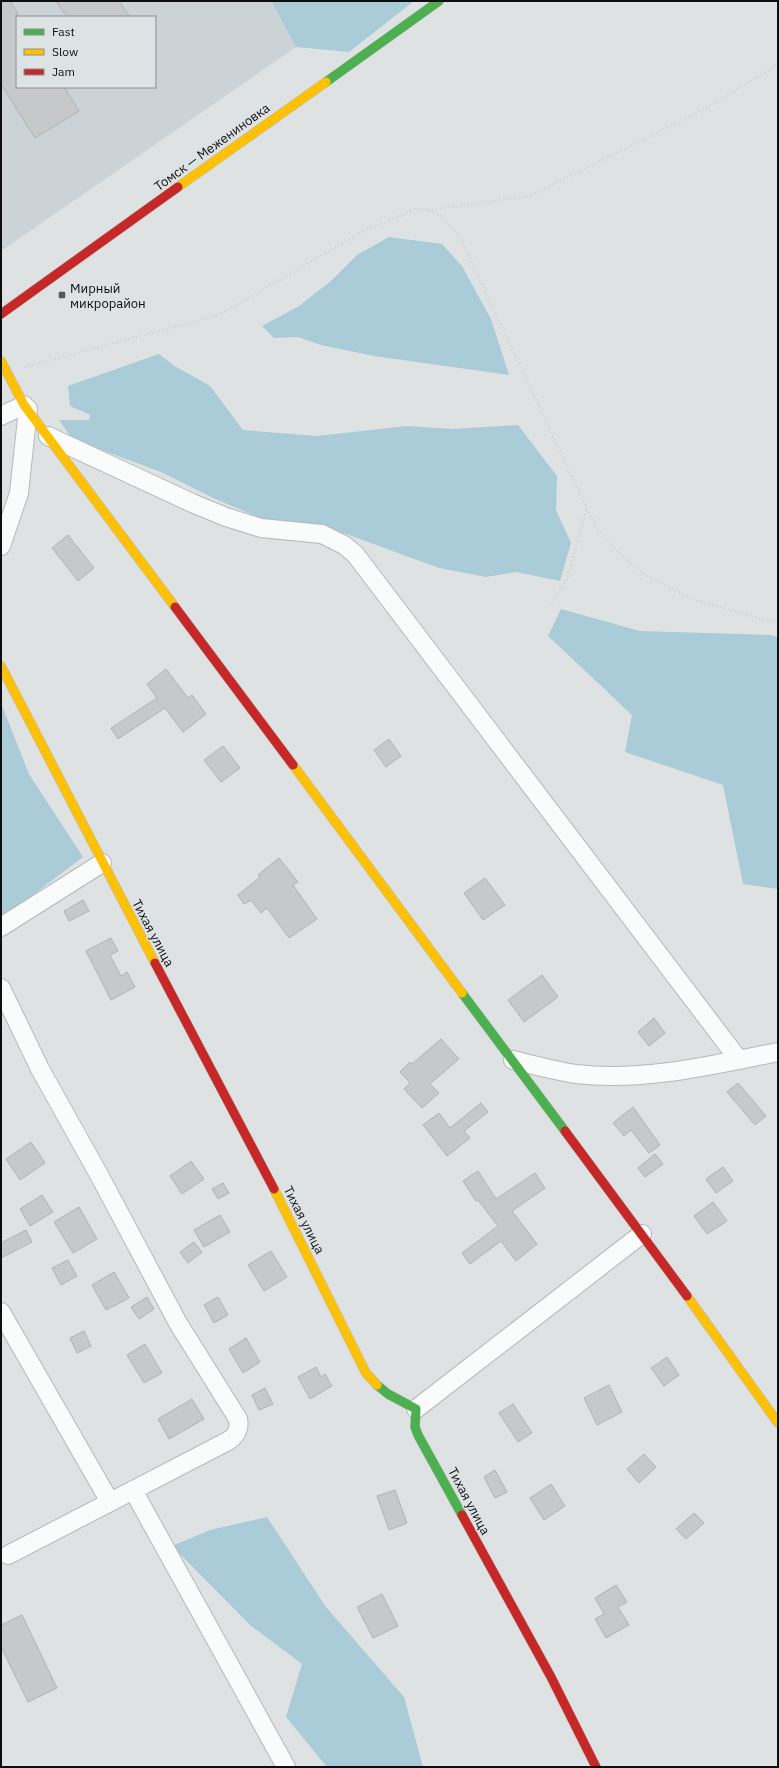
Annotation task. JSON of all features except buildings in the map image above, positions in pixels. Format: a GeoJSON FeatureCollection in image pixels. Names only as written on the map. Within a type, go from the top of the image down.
{"type":"FeatureCollection","features":[{"type":"Feature","properties":{"kind":"street","name":"Томск — Межениновка"},"geometry":{"type":"LineString","coordinates":[[1,314],[439,1]]}},
{"type":"Feature","properties":{"kind":"street"},"geometry":{"type":"LineString","coordinates":[[1,362],[26,407],[642,1234],[778,1423]]}},
{"type":"Feature","properties":{"kind":"street"},"geometry":{"type":"LineString","coordinates":[[1,416],[26,407]]}},
{"type":"Feature","properties":{"kind":"street"},"geometry":{"type":"LineString","coordinates":[[1,546],[19,493],[26,407]]}},
{"type":"Feature","properties":{"kind":"street"},"geometry":{"type":"LineString","coordinates":[[48,436],[192,503],[226,517],[262,528],[322,534],[344,545],[355,554],[738,1060]]}},
{"type":"Feature","properties":{"kind":"street","name":"Тихая улица"},"geometry":{"type":"LineString","coordinates":[[1,666],[102,863],[279,1199],[366,1373],[372,1383],[381,1390],[416,1409],[415,1427],[418,1435],[551,1677],[596,1767]]}},
{"type":"Feature","properties":{"kind":"street"},"geometry":{"type":"LineString","coordinates":[[1,927],[102,863]]}},
{"type":"Feature","properties":{"kind":"street"},"geometry":{"type":"LineString","coordinates":[[1,988],[40,1069],[98,1172],[178,1323],[238,1419],[240,1425],[238,1432],[228,1441],[8,1555]]}},
{"type":"Feature","properties":{"kind":"street"},"geometry":{"type":"LineString","coordinates":[[513,1060],[576,1074],[617,1075],[682,1071],[778,1052]]}},
{"type":"Feature","properties":{"kind":"street"},"geometry":{"type":"LineString","coordinates":[[416,1409],[642,1234]]}},
{"type":"Feature","properties":{"kind":"street"},"geometry":{"type":"LineString","coordinates":[[1,1312],[110,1502]]}},
{"type":"Feature","properties":{"kind":"street"},"geometry":{"type":"LineString","coordinates":[[133,1490],[286,1767]]}},
{"type":"Feature","properties":{"kind":"path"},"geometry":{"type":"LineString","coordinates":[[6,371],[219,315],[362,232],[415,209],[428,210],[530,196],[705,109],[778,64]]}},
{"type":"Feature","properties":{"kind":"path"},"geometry":{"type":"LineString","coordinates":[[428,210],[441,216],[460,237],[596,528],[645,575],[691,599],[778,623]]}},
{"type":"Feature","properties":{"kind":"path"},"geometry":{"type":"LineString","coordinates":[[550,604],[566,581],[587,508]]}},
{"type":"Feature","properties":{"kind":"shaded area"},"geometry":{"type":"Polygon","coordinates":[[[1,1],[271,1],[296,47],[1,251],[1,1]]]}},
{"type":"Feature","properties":{"kind":"shaded area"},"geometry":{"type":"Polygon","coordinates":[[[271,1],[414,1],[349,52],[296,47],[271,1]]]}},
{"type":"Feature","properties":{"kind":"shaded area"},"geometry":{"type":"Polygon","coordinates":[[[389,237],[442,244],[462,266],[491,319],[509,375],[374,356],[321,345],[298,337],[274,338],[262,326],[299,306],[331,281],[357,255],[389,237]]]}},
{"type":"Feature","properties":{"kind":"shaded area"},"geometry":{"type":"Polygon","coordinates":[[[159,354],[173,365],[210,386],[243,430],[317,436],[407,426],[453,429],[518,425],[557,476],[556,510],[571,543],[560,581],[516,572],[486,577],[439,568],[338,531],[279,524],[213,498],[161,472],[99,449],[70,436],[59,420],[89,420],[90,415],[70,406],[68,386],[159,354]]]}},
{"type":"Feature","properties":{"kind":"shaded area"},"geometry":{"type":"Polygon","coordinates":[[[561,609],[640,631],[770,635],[778,637],[778,889],[743,884],[723,785],[625,752],[632,715],[548,636],[561,609]]]}},
{"type":"Feature","properties":{"kind":"shaded area"},"geometry":{"type":"Polygon","coordinates":[[[1,703],[29,774],[83,857],[1,919],[1,703]]]}},
{"type":"Feature","properties":{"kind":"shaded area"},"geometry":{"type":"Polygon","coordinates":[[[267,1517],[326,1607],[404,1697],[423,1767],[327,1767],[286,1717],[302,1664],[250,1625],[172,1546],[210,1530],[267,1517]]]}},
{"type":"Feature","properties":{"kind":"traffic: fast"},"geometry":{"type":"LineString","coordinates":[[326,82],[439,1]]}},
{"type":"Feature","properties":{"kind":"traffic: fast"},"geometry":{"type":"LineString","coordinates":[[462,993],[565,1131]]}},
{"type":"Feature","properties":{"kind":"traffic: fast"},"geometry":{"type":"LineString","coordinates":[[377,1385],[388,1394],[416,1409],[415,1427],[418,1435],[462,1515]]}},
{"type":"Feature","properties":{"kind":"traffic: slow"},"geometry":{"type":"LineString","coordinates":[[178,187],[326,82]]}},
{"type":"Feature","properties":{"kind":"traffic: slow"},"geometry":{"type":"LineString","coordinates":[[1,361],[24,405],[175,607]]}},
{"type":"Feature","properties":{"kind":"traffic: slow"},"geometry":{"type":"LineString","coordinates":[[1,666],[155,963]]}},
{"type":"Feature","properties":{"kind":"traffic: slow"},"geometry":{"type":"LineString","coordinates":[[293,765],[462,993]]}},
{"type":"Feature","properties":{"kind":"traffic: slow"},"geometry":{"type":"LineString","coordinates":[[274,1189],[366,1373],[377,1385]]}},
{"type":"Feature","properties":{"kind":"traffic: slow"},"geometry":{"type":"LineString","coordinates":[[687,1296],[778,1423]]}},
{"type":"Feature","properties":{"kind":"traffic: jam"},"geometry":{"type":"LineString","coordinates":[[1,314],[178,187]]}},
{"type":"Feature","properties":{"kind":"traffic: jam"},"geometry":{"type":"LineString","coordinates":[[175,607],[293,765]]}},
{"type":"Feature","properties":{"kind":"traffic: jam"},"geometry":{"type":"LineString","coordinates":[[155,963],[274,1189]]}},
{"type":"Feature","properties":{"kind":"traffic: jam"},"geometry":{"type":"LineString","coordinates":[[565,1131],[687,1296]]}},
{"type":"Feature","properties":{"kind":"traffic: jam"},"geometry":{"type":"LineString","coordinates":[[462,1515],[551,1677],[596,1767]]}},
{"type":"Feature","properties":{"kind":"place","name":"Мирный микрорайон"},"geometry":{"type":"Point","coordinates":[62,295]}}]}
